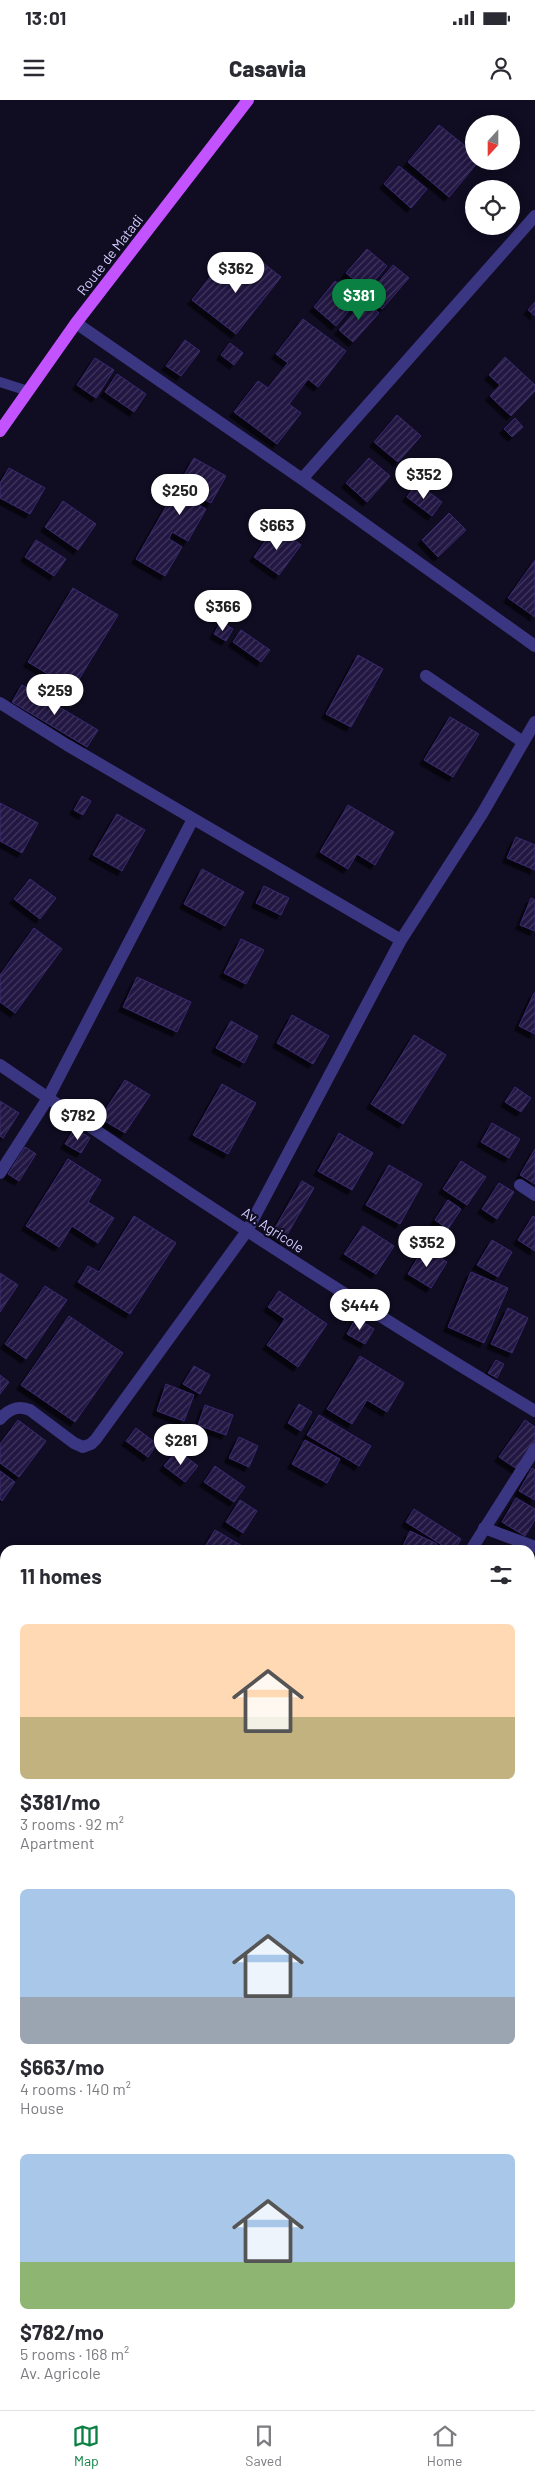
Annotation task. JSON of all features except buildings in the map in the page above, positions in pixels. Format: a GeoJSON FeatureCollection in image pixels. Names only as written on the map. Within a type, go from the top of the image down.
{"type":"FeatureCollection","features":[{"type":"Feature","properties":{"kind":"main road","name":"Route de Matadi"},"geometry":{"type":"LineString","coordinates":[[0,431],[76,323],[248,100]]}},
{"type":"Feature","properties":{"kind":"street"},"geometry":{"type":"LineString","coordinates":[[302,479],[535,216]]}},
{"type":"Feature","properties":{"kind":"street"},"geometry":{"type":"LineString","coordinates":[[76,323],[302,479],[535,646]]}},
{"type":"Feature","properties":{"kind":"street"},"geometry":{"type":"LineString","coordinates":[[426,676],[523,742]]}},
{"type":"Feature","properties":{"kind":"street"},"geometry":{"type":"LineString","coordinates":[[0,703],[193,819],[402,940]]}},
{"type":"Feature","properties":{"kind":"street"},"geometry":{"type":"LineString","coordinates":[[0,1419],[16,1407],[23,1407],[83,1447],[91,1444],[96,1439],[247,1231],[402,940],[482,814],[535,722]]}},
{"type":"Feature","properties":{"kind":"street"},"geometry":{"type":"LineString","coordinates":[[0,1173],[48,1098],[193,819]]}},
{"type":"Feature","properties":{"kind":"street","name":"Av. Agricole"},"geometry":{"type":"LineString","coordinates":[[0,1065],[247,1231],[397,1328],[535,1411]]}},
{"type":"Feature","properties":{"kind":"street"},"geometry":{"type":"LineString","coordinates":[[520,1185],[535,1195]]}},
{"type":"Feature","properties":{"kind":"street"},"geometry":{"type":"LineString","coordinates":[[474,1545],[535,1449]]}},
{"type":"Feature","properties":{"kind":"street"},"geometry":{"type":"LineString","coordinates":[[484,1528],[530,1545]]}},
{"type":"Feature","properties":{"kind":"lane"},"geometry":{"type":"LineString","coordinates":[[0,382],[28,392]]}}]}
